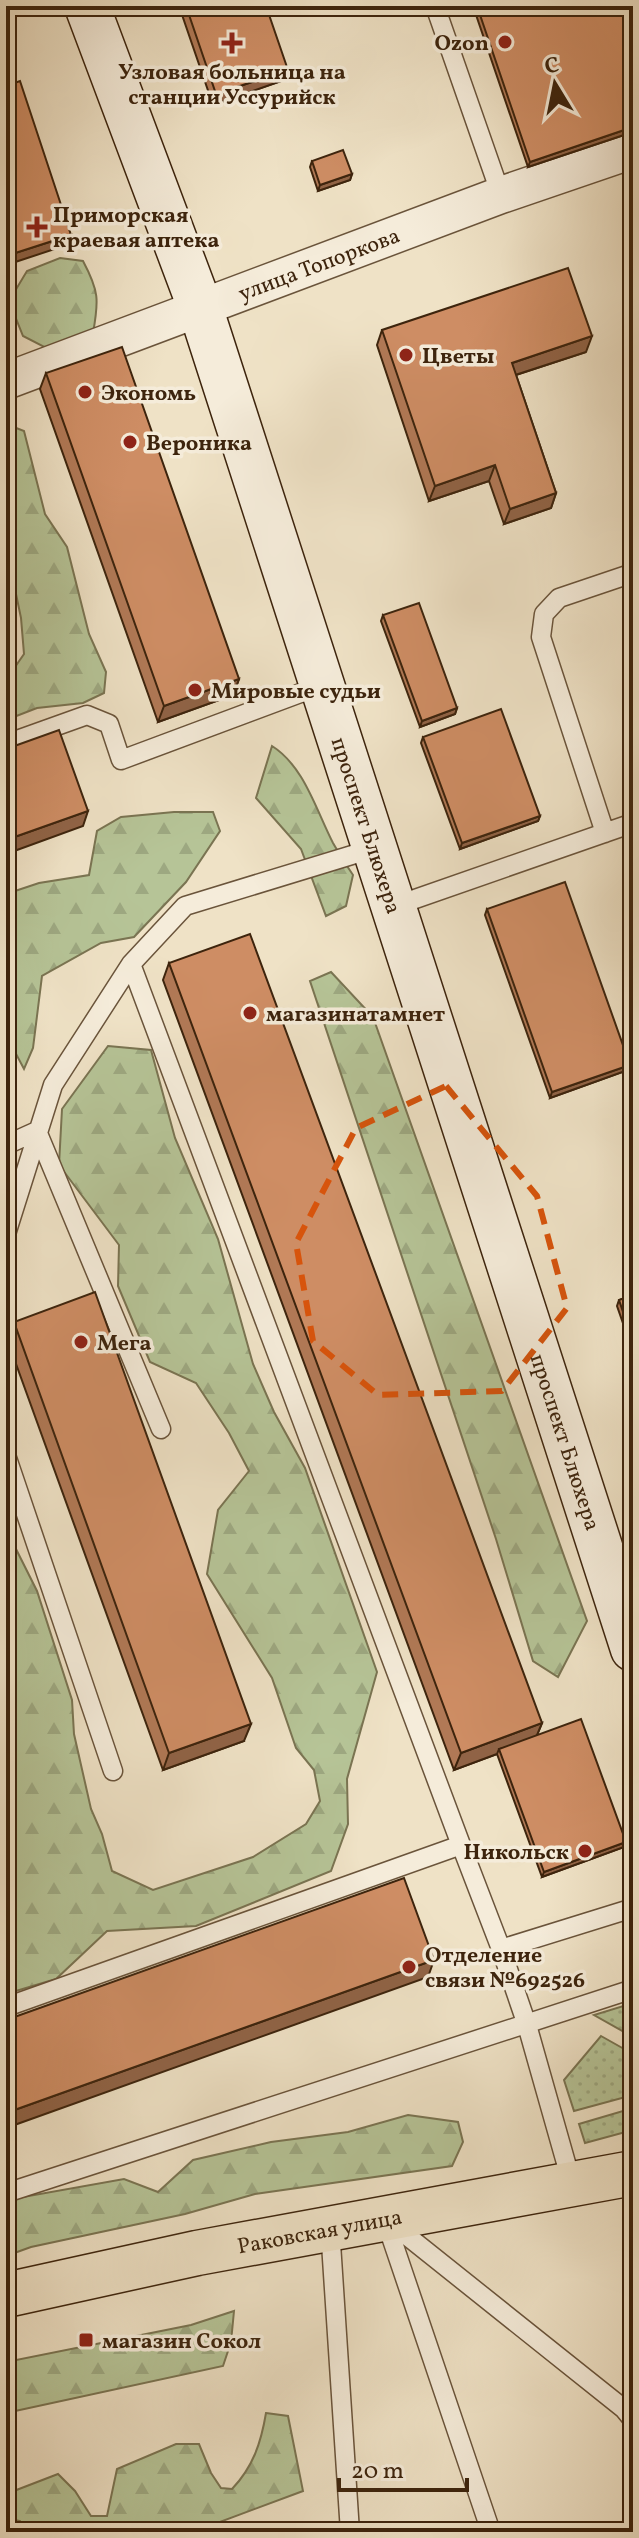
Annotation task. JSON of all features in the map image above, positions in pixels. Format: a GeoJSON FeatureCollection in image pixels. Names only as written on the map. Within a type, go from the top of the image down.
{"type":"FeatureCollection","features":[{"type":"Feature","properties":{"kind":"main road","name":"проспект Блюхера"},"geometry":{"type":"LineString","coordinates":[[87,6],[200,307],[633,1649]]}},
{"type":"Feature","properties":{"kind":"main road","name":"Раковская улица"},"geometry":{"type":"LineString","coordinates":[[6,2295],[197,2253],[633,2173]]}},
{"type":"Feature","properties":{"kind":"street","name":"улица Топоркова"},"geometry":{"type":"LineString","coordinates":[[6,381],[501,195],[633,150]]}},
{"type":"Feature","properties":{"kind":"lane"},"geometry":{"type":"LineString","coordinates":[[435,6],[501,195]]}},
{"type":"Feature","properties":{"kind":"lane"},"geometry":{"type":"LineString","coordinates":[[605,833],[541,637],[544,614],[559,598],[633,573]]}},
{"type":"Feature","properties":{"kind":"lane"},"geometry":{"type":"LineString","coordinates":[[6,744],[87,715],[109,724],[121,760],[322,685]]}},
{"type":"Feature","properties":{"kind":"lane"},"geometry":{"type":"LineString","coordinates":[[395,906],[633,823]]}},
{"type":"Feature","properties":{"kind":"lane"},"geometry":{"type":"LineString","coordinates":[[6,1234],[53,1085],[131,964],[185,906],[375,848]]}},
{"type":"Feature","properties":{"kind":"lane"},"geometry":{"type":"LineString","coordinates":[[131,964],[501,1949],[527,2025],[572,2184]]}},
{"type":"Feature","properties":{"kind":"lane"},"geometry":{"type":"LineString","coordinates":[[6,1145],[37,1131]]}},
{"type":"Feature","properties":{"kind":"lane"},"geometry":{"type":"LineString","coordinates":[[37,1131],[161,1429]]}},
{"type":"Feature","properties":{"kind":"lane"},"geometry":{"type":"LineString","coordinates":[[6,1455],[113,1771]]}},
{"type":"Feature","properties":{"kind":"lane"},"geometry":{"type":"LineString","coordinates":[[6,2007],[461,1845]]}},
{"type":"Feature","properties":{"kind":"lane"},"geometry":{"type":"LineString","coordinates":[[501,1949],[633,1908]]}},
{"type":"Feature","properties":{"kind":"lane"},"geometry":{"type":"LineString","coordinates":[[6,2193],[633,1989]]}},
{"type":"Feature","properties":{"kind":"lane"},"geometry":{"type":"LineString","coordinates":[[385,2219],[624,2409],[633,2420]]}},
{"type":"Feature","properties":{"kind":"lane"},"geometry":{"type":"LineString","coordinates":[[385,2219],[491,2532]]}},
{"type":"Feature","properties":{"kind":"lane"},"geometry":{"type":"LineString","coordinates":[[330,2228],[350,2532]]}},
{"type":"Feature","properties":{"kind":"highlighted area"},"geometry":{"type":"Polygon","coordinates":[[[446,1086],[537,1196],[567,1308],[502,1391],[378,1395],[313,1341],[296,1243],[356,1128],[446,1086]]]}},
{"type":"Feature","properties":{"kind":"green space"},"geometry":{"type":"Polygon","coordinates":[[[60,258],[83,261],[95,288],[96,312],[93,333],[52,351],[23,336],[9,301],[27,271],[60,258]]]}},
{"type":"Feature","properties":{"kind":"green space"},"geometry":{"type":"Polygon","coordinates":[[[6,424],[24,431],[45,514],[67,547],[89,634],[106,672],[104,693],[83,703],[37,708],[6,720],[6,680],[24,654],[21,618],[11,570],[6,566],[6,424]]]}},
{"type":"Feature","properties":{"kind":"green space"},"geometry":{"type":"Polygon","coordinates":[[[272,746],[301,777],[333,843],[353,875],[346,906],[326,916],[301,849],[256,798],[272,746]]]}},
{"type":"Feature","properties":{"kind":"green space"},"geometry":{"type":"Polygon","coordinates":[[[213,812],[220,831],[186,882],[134,937],[101,943],[42,976],[33,1048],[24,1069],[6,1035],[6,894],[39,883],[89,875],[97,831],[121,817],[213,812]]]}},
{"type":"Feature","properties":{"kind":"green space"},"geometry":{"type":"Polygon","coordinates":[[[331,972],[373,1017],[587,1621],[558,1677],[533,1661],[496,1539],[310,981],[331,972]]]}},
{"type":"Feature","properties":{"kind":"green space"},"geometry":{"type":"Polygon","coordinates":[[[108,1046],[151,1050],[175,1138],[218,1239],[253,1364],[274,1412],[305,1468],[377,1672],[347,1779],[348,1824],[331,1871],[196,1926],[107,1931],[56,1979],[6,1994],[6,1529],[37,1591],[72,1700],[74,1734],[91,1809],[112,1871],[153,1890],[253,1857],[306,1824],[320,1801],[314,1770],[296,1748],[272,1678],[207,1574],[218,1510],[249,1471],[229,1433],[196,1383],[150,1362],[118,1286],[119,1245],[59,1165],[62,1109],[108,1046]]]}},
{"type":"Feature","properties":{"kind":"green space"},"geometry":{"type":"Polygon","coordinates":[[[633,2003],[633,2037],[594,2015],[633,2003]]]}},
{"type":"Feature","properties":{"kind":"green space"},"geometry":{"type":"Polygon","coordinates":[[[601,2036],[633,2054],[633,2095],[574,2111],[564,2080],[601,2036]]]}},
{"type":"Feature","properties":{"kind":"green space"},"geometry":{"type":"Polygon","coordinates":[[[633,2108],[633,2130],[585,2143],[579,2124],[633,2108]]]}},
{"type":"Feature","properties":{"kind":"green space"},"geometry":{"type":"Polygon","coordinates":[[[408,2115],[458,2122],[463,2142],[452,2166],[255,2194],[185,2214],[31,2247],[6,2256],[6,2200],[124,2179],[158,2192],[193,2160],[271,2142],[348,2132],[408,2115]]]}},
{"type":"Feature","properties":{"kind":"green space"},"geometry":{"type":"Polygon","coordinates":[[[234,2311],[231,2342],[223,2366],[6,2413],[6,2362],[191,2325],[234,2311]]]}},
{"type":"Feature","properties":{"kind":"green space"},"geometry":{"type":"Polygon","coordinates":[[[266,2413],[288,2416],[303,2491],[193,2532],[22,2532],[20,2521],[6,2518],[6,2494],[58,2474],[75,2491],[91,2516],[107,2516],[117,2469],[176,2444],[199,2444],[221,2488],[232,2489],[255,2454],[266,2413]]]}},
{"type":"Feature","properties":{"kind":"building","name":"Узловая больница на станции Уссурийск"},"geometry":{"type":"Polygon","coordinates":[[[186,6],[266,6],[288,70],[216,94],[186,6]]]}},
{"type":"Feature","properties":{"kind":"building"},"geometry":{"type":"Polygon","coordinates":[[[477,6],[633,6],[633,127],[530,162],[477,6]]]}},
{"type":"Feature","properties":{"kind":"building"},"geometry":{"type":"Polygon","coordinates":[[[20,81],[71,235],[6,256],[6,86],[20,81]]]}},
{"type":"Feature","properties":{"kind":"building"},"geometry":{"type":"Polygon","coordinates":[[[343,150],[352,174],[320,185],[312,161],[343,150]]]}},
{"type":"Feature","properties":{"kind":"building"},"geometry":{"type":"Polygon","coordinates":[[[568,268],[592,336],[512,363],[556,493],[510,509],[495,465],[435,486],[382,330],[568,268]]]}},
{"type":"Feature","properties":{"kind":"building"},"geometry":{"type":"Polygon","coordinates":[[[122,347],[239,679],[164,706],[46,373],[122,347]]]}},
{"type":"Feature","properties":{"kind":"building"},"geometry":{"type":"Polygon","coordinates":[[[419,603],[457,708],[422,721],[383,615],[419,603]]]}},
{"type":"Feature","properties":{"kind":"building"},"geometry":{"type":"Polygon","coordinates":[[[501,709],[540,816],[462,843],[423,737],[501,709]]]}},
{"type":"Feature","properties":{"kind":"building"},"geometry":{"type":"Polygon","coordinates":[[[59,730],[88,811],[6,840],[6,749],[59,730]]]}},
{"type":"Feature","properties":{"kind":"building"},"geometry":{"type":"Polygon","coordinates":[[[565,882],[630,1065],[552,1092],[487,909],[565,882]]]}},
{"type":"Feature","properties":{"kind":"building"},"geometry":{"type":"Polygon","coordinates":[[[250,934],[542,1723],[461,1753],[169,963],[250,934]]]}},
{"type":"Feature","properties":{"kind":"building"},"geometry":{"type":"Polygon","coordinates":[[[6,1040],[15,1057],[6,1061],[6,1040]]]}},
{"type":"Feature","properties":{"kind":"building"},"geometry":{"type":"Polygon","coordinates":[[[95,1292],[251,1724],[169,1753],[14,1322],[95,1292]]]}},
{"type":"Feature","properties":{"kind":"building"},"geometry":{"type":"Polygon","coordinates":[[[633,1295],[633,1341],[619,1300],[633,1295]]]}},
{"type":"Feature","properties":{"kind":"building"},"geometry":{"type":"Polygon","coordinates":[[[581,1719],[626,1842],[544,1872],[499,1749],[581,1719]]]}},
{"type":"Feature","properties":{"kind":"building"},"geometry":{"type":"Polygon","coordinates":[[[404,1878],[434,1960],[6,2113],[6,2020],[404,1878]]]}},
{"type":"Feature","properties":{"kind":"place","name":"Ozon"},"geometry":{"type":"Point","coordinates":[505,42]}},
{"type":"Feature","properties":{"kind":"place","name":"Узловая больница на станции Уссурийск"},"geometry":{"type":"Point","coordinates":[232,43]}},
{"type":"Feature","properties":{"kind":"place","name":"Приморская краевая аптека"},"geometry":{"type":"Point","coordinates":[37,227]}},
{"type":"Feature","properties":{"kind":"place","name":"Цветы"},"geometry":{"type":"Point","coordinates":[406,355]}},
{"type":"Feature","properties":{"kind":"place","name":"Экономь"},"geometry":{"type":"Point","coordinates":[85,392]}},
{"type":"Feature","properties":{"kind":"place","name":"Вероника"},"geometry":{"type":"Point","coordinates":[130,442]}},
{"type":"Feature","properties":{"kind":"place","name":"Мировые судьи"},"geometry":{"type":"Point","coordinates":[195,690]}},
{"type":"Feature","properties":{"kind":"place","name":"магазинатамнет"},"geometry":{"type":"Point","coordinates":[250,1013]}},
{"type":"Feature","properties":{"kind":"place","name":"Мега"},"geometry":{"type":"Point","coordinates":[81,1342]}},
{"type":"Feature","properties":{"kind":"place","name":"Никольск"},"geometry":{"type":"Point","coordinates":[585,1851]}},
{"type":"Feature","properties":{"kind":"place","name":"Отделение связи №692526"},"geometry":{"type":"Point","coordinates":[409,1967]}},
{"type":"Feature","properties":{"kind":"place","name":"магазин Сокол"},"geometry":{"type":"Point","coordinates":[86,2340]}}]}
